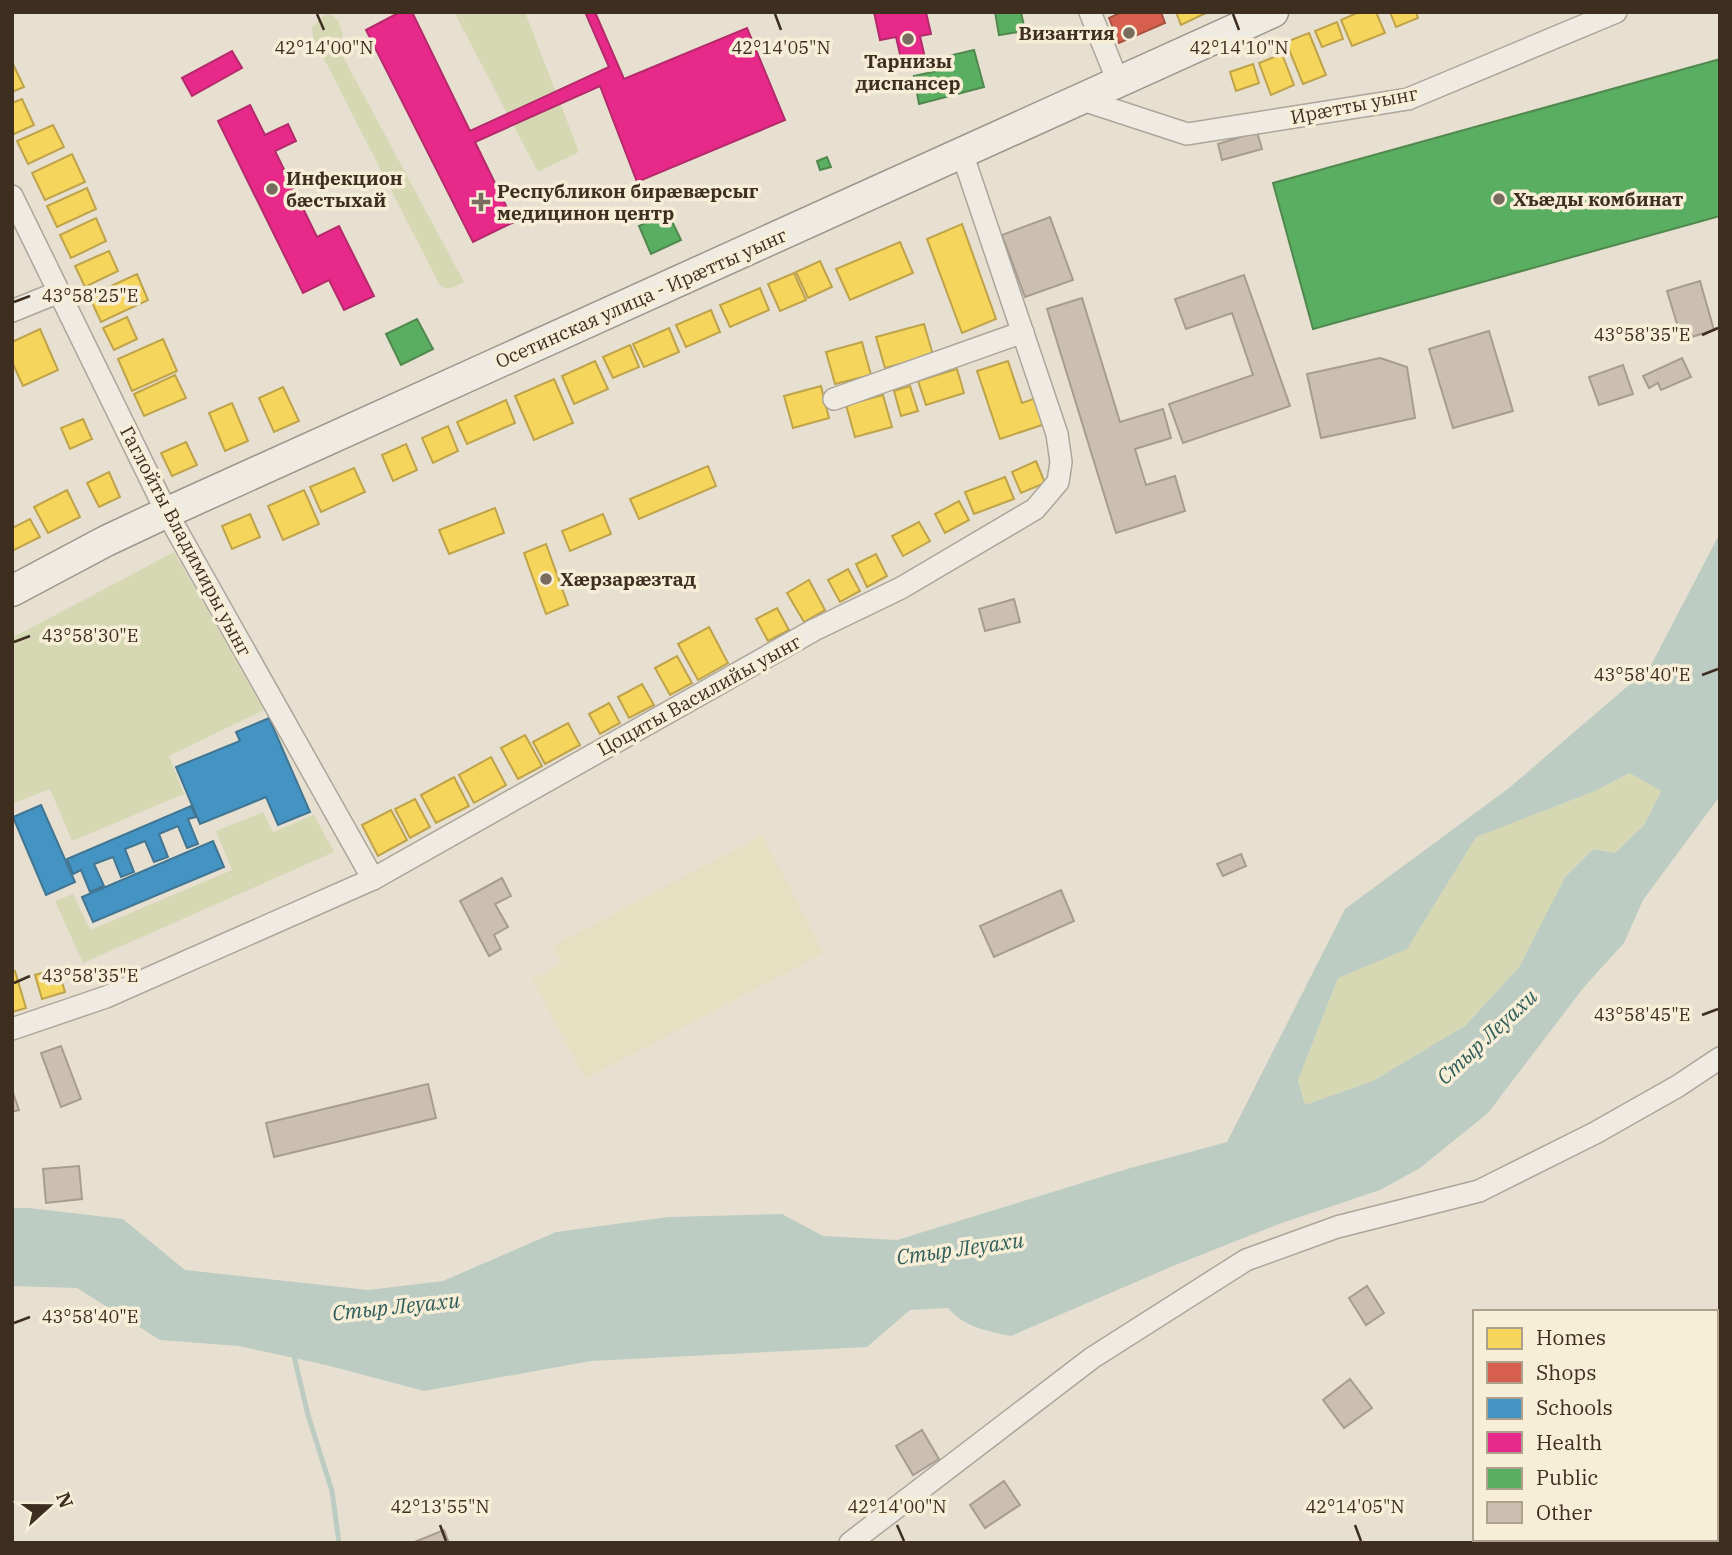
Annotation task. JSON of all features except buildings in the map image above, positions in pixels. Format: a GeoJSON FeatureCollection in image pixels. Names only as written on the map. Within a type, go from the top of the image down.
{"type":"FeatureCollection","features":[{"type":"Feature","properties":{"kind":"street"},"geometry":{"type":"LineString","coordinates":[[1090,12],[1119,83]]}},
{"type":"Feature","properties":{"kind":"street","name":"Осетинская улица - Ирæтты уынг"},"geometry":{"type":"LineString","coordinates":[[12,591],[106,541],[1273,12]]}},
{"type":"Feature","properties":{"kind":"street","name":"Ирæтты уынг"},"geometry":{"type":"LineString","coordinates":[[1083,100],[1186,135],[1408,99],[1616,12]]}},
{"type":"Feature","properties":{"kind":"street","name":"Цоциты Василийы уынг"},"geometry":{"type":"LineString","coordinates":[[12,1029],[106,997],[373,879],[814,630],[901,588],[1035,509],[1058,482],[1061,462],[1057,434],[962,153]]}},
{"type":"Feature","properties":{"kind":"street","name":"Гаглойты Владимиры уынг"},"geometry":{"type":"LineString","coordinates":[[12,196],[167,513],[373,879]]}},
{"type":"Feature","properties":{"kind":"street"},"geometry":{"type":"LineString","coordinates":[[12,311],[59,292]]}},
{"type":"Feature","properties":{"kind":"street"},"geometry":{"type":"LineString","coordinates":[[834,399],[1023,332]]}},
{"type":"Feature","properties":{"kind":"street"},"geometry":{"type":"LineString","coordinates":[[850,1543],[1091,1358],[1245,1260],[1338,1227],[1479,1191],[1595,1133],[1678,1086],[1720,1058]]}},
{"type":"Feature","properties":{"kind":"shaded area"},"geometry":{"type":"Polygon","coordinates":[[[762,835],[824,953],[585,1079],[532,979],[562,963],[553,946],[762,835]]]}},
{"type":"Feature","properties":{"kind":"green space"},"geometry":{"type":"Polygon","coordinates":[[[454,12],[525,12],[579,152],[538,172],[454,12]]]}},
{"type":"Feature","properties":{"kind":"green space"},"geometry":{"type":"Polygon","coordinates":[[[325,15],[332,15],[338,20],[343,35],[339,43],[340,51],[464,282],[457,286],[448,288],[439,284],[313,37],[312,27],[325,15]]]}},
{"type":"Feature","properties":{"kind":"green space"},"geometry":{"type":"Polygon","coordinates":[[[174,552],[264,710],[169,756],[184,794],[72,841],[50,789],[12,804],[12,638],[174,552]]]}},
{"type":"Feature","properties":{"kind":"green space"},"geometry":{"type":"Polygon","coordinates":[[[1631,773],[1661,791],[1644,825],[1615,853],[1593,849],[1565,877],[1520,966],[1466,1025],[1373,1081],[1305,1105],[1298,1080],[1338,978],[1407,948],[1476,837],[1595,791],[1631,773]]]}},
{"type":"Feature","properties":{"kind":"green space"},"geometry":{"type":"Polygon","coordinates":[[[263,812],[273,832],[314,815],[334,852],[83,963],[55,901],[73,894],[90,930],[232,870],[216,831],[263,812]]]}},
{"type":"Feature","properties":{"kind":"green space"},"geometry":{"type":"Polygon","coordinates":[[[1720,1457],[1720,1543],[1558,1543],[1718,1541],[1720,1457]]]}},
{"type":"Feature","properties":{"kind":"water","name":"Стыр Леуахи"},"geometry":{"type":"Polygon","coordinates":[[[1720,533],[1720,796],[1643,900],[1624,943],[1584,987],[1488,1113],[1420,1168],[1380,1190],[1279,1224],[1173,1266],[1011,1336],[969,1324],[948,1308],[910,1310],[867,1347],[591,1361],[424,1391],[326,1365],[239,1346],[160,1340],[77,1288],[12,1286],[12,1208],[123,1219],[185,1270],[368,1290],[443,1281],[556,1232],[668,1217],[782,1214],[823,1236],[897,1240],[1127,1169],[1227,1142],[1345,909],[1509,788],[1650,667],[1720,533]],[[1630,773],[1595,791],[1476,837],[1407,949],[1338,978],[1298,1080],[1305,1105],[1373,1081],[1466,1025],[1520,966],[1565,877],[1593,849],[1615,853],[1644,825],[1661,791],[1630,773]]]}},
{"type":"Feature","properties":{"kind":"waterway"},"geometry":{"type":"LineString","coordinates":[[293,1352],[308,1415],[332,1491],[339,1543]]}},
{"type":"Feature","properties":{"kind":"place","name":"Византия"},"geometry":{"type":"Point","coordinates":[1129,33]}},
{"type":"Feature","properties":{"kind":"place","name":"Тарнизы диспансер"},"geometry":{"type":"Point","coordinates":[908,39]}},
{"type":"Feature","properties":{"kind":"place","name":"Инфекцион бæстыхай"},"geometry":{"type":"Point","coordinates":[272,189]}},
{"type":"Feature","properties":{"kind":"place","name":"Хъæды комбинат"},"geometry":{"type":"Point","coordinates":[1499,199]}},
{"type":"Feature","properties":{"kind":"place","name":"Республикон бирæвæрсыг медицинон центр"},"geometry":{"type":"Point","coordinates":[481,202]}},
{"type":"Feature","properties":{"kind":"place","name":"Хæрзарæзтад"},"geometry":{"type":"Point","coordinates":[546,579]}}]}
